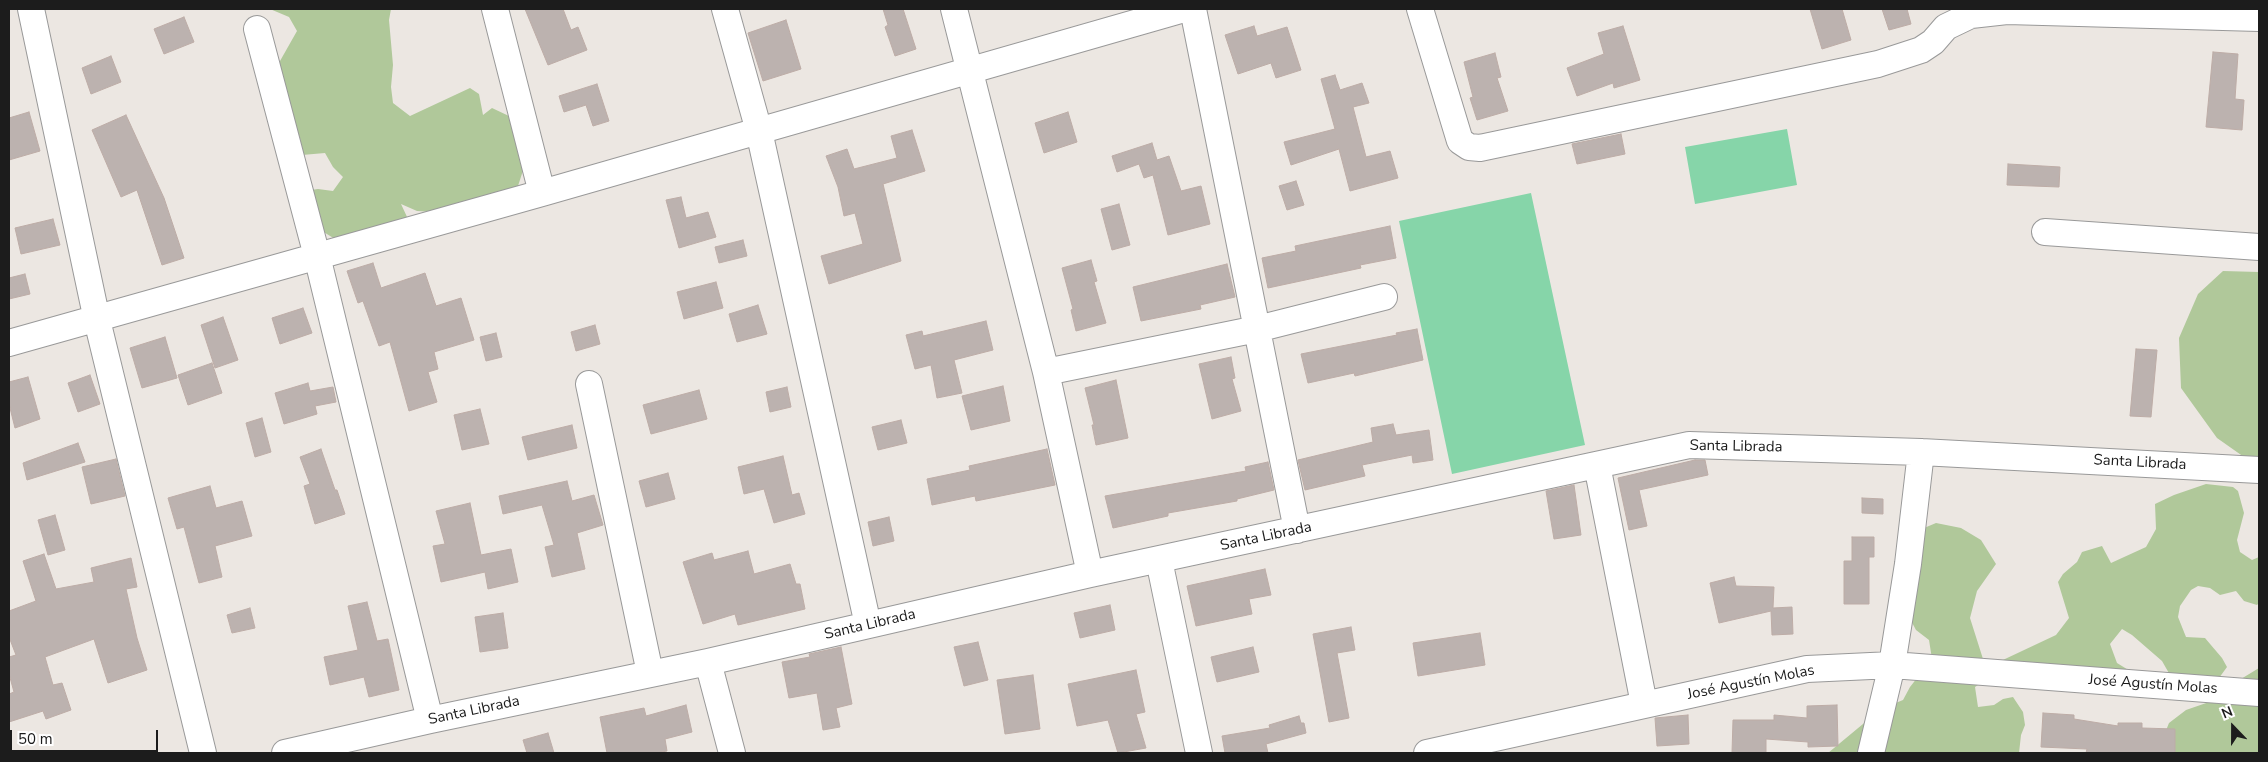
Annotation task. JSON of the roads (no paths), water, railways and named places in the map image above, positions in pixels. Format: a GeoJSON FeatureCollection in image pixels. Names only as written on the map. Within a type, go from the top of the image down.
{"type":"FeatureCollection","features":[{"type":"Feature","properties":{"kind":"street"},"geometry":{"type":"LineString","coordinates":[[31,9],[97,320],[203,753]]}},
{"type":"Feature","properties":{"kind":"street"},"geometry":{"type":"LineString","coordinates":[[494,9],[542,193]]}},
{"type":"Feature","properties":{"kind":"street"},"geometry":{"type":"LineString","coordinates":[[725,9],[759,131],[868,625]]}},
{"type":"Feature","properties":{"kind":"street"},"geometry":{"type":"LineString","coordinates":[[954,9],[1046,372],[1090,574]]}},
{"type":"Feature","properties":{"kind":"street"},"geometry":{"type":"LineString","coordinates":[[9,343],[97,320],[1184,9]]}},
{"type":"Feature","properties":{"kind":"street"},"geometry":{"type":"LineString","coordinates":[[1193,9],[1297,530]]}},
{"type":"Feature","properties":{"kind":"street"},"geometry":{"type":"LineString","coordinates":[[1420,9],[1460,141],[1469,148],[1480,148],[1878,64],[1921,50],[1933,42],[1946,18],[2007,11],[2259,18]]}},
{"type":"Feature","properties":{"kind":"street"},"geometry":{"type":"LineString","coordinates":[[257,29],[317,256],[430,720]]}},
{"type":"Feature","properties":{"kind":"street"},"geometry":{"type":"LineString","coordinates":[[2045,232],[2259,247]]}},
{"type":"Feature","properties":{"kind":"street"},"geometry":{"type":"LineString","coordinates":[[1046,372],[1257,329],[1384,297]]}},
{"type":"Feature","properties":{"kind":"street"},"geometry":{"type":"LineString","coordinates":[[589,384],[650,673]]}},
{"type":"Feature","properties":{"kind":"street","name":"Santa Librada"},"geometry":{"type":"LineString","coordinates":[[285,753],[430,720],[708,662],[1090,574],[1689,445],[1921,452],[2259,470]]}},
{"type":"Feature","properties":{"kind":"street"},"geometry":{"type":"LineString","coordinates":[[1871,753],[1892,665],[1908,564],[1921,452]]}},
{"type":"Feature","properties":{"kind":"street"},"geometry":{"type":"LineString","coordinates":[[1597,465],[1644,704]]}},
{"type":"Feature","properties":{"kind":"street"},"geometry":{"type":"LineString","coordinates":[[1159,560],[1199,753]]}},
{"type":"Feature","properties":{"kind":"street"},"geometry":{"type":"LineString","coordinates":[[708,662],[732,753]]}},
{"type":"Feature","properties":{"kind":"street","name":"José Agustín Molas"},"geometry":{"type":"LineString","coordinates":[[1427,753],[1807,669],[1892,665],[2259,693]]}}]}
